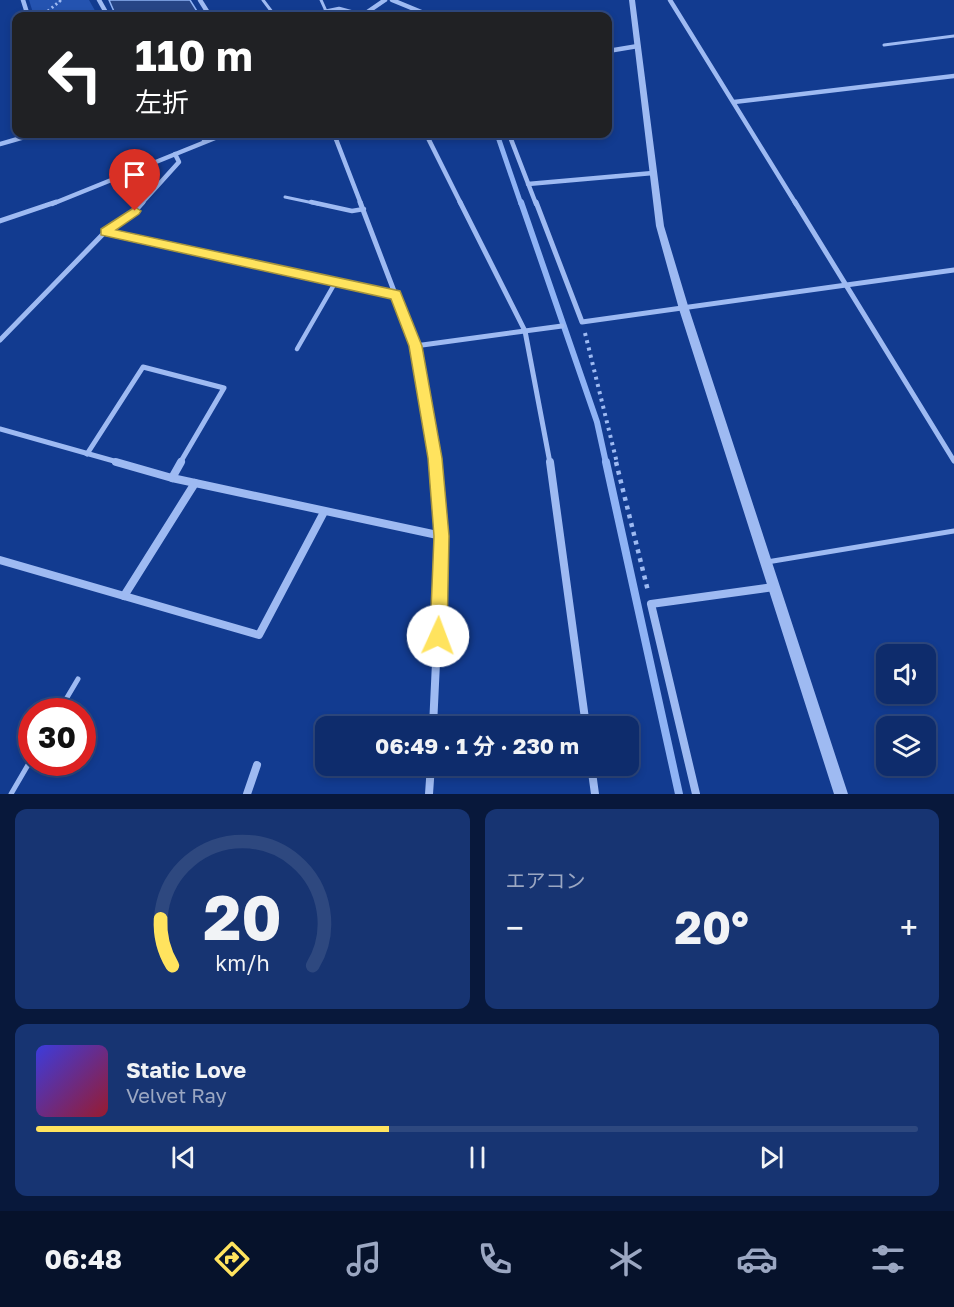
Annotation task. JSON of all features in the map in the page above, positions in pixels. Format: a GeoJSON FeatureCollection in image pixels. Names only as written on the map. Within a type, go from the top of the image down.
{"type":"FeatureCollection","features":[{"type":"Feature","properties":{"kind":"street"},"geometry":{"type":"LineString","coordinates":[[369,12],[385,0]]}},
{"type":"Feature","properties":{"kind":"street"},"geometry":{"type":"LineString","coordinates":[[392,0],[421,12]]}},
{"type":"Feature","properties":{"kind":"street"},"geometry":{"type":"LineString","coordinates":[[632,0],[660,226],[684,309],[841,794]]}},
{"type":"Feature","properties":{"kind":"street"},"geometry":{"type":"LineString","coordinates":[[670,0],[954,461]]}},
{"type":"Feature","properties":{"kind":"street"},"geometry":{"type":"LineString","coordinates":[[322,12],[339,9],[350,12]]}},
{"type":"Feature","properties":{"kind":"street"},"geometry":{"type":"LineString","coordinates":[[612,50],[638,46]]}},
{"type":"Feature","properties":{"kind":"street"},"geometry":{"type":"LineString","coordinates":[[734,102],[954,76]]}},
{"type":"Feature","properties":{"kind":"street"},"geometry":{"type":"LineString","coordinates":[[0,144],[21,138]]}},
{"type":"Feature","properties":{"kind":"street"},"geometry":{"type":"LineString","coordinates":[[0,221],[61,201],[213,138]]}},
{"type":"Feature","properties":{"kind":"street"},"geometry":{"type":"LineString","coordinates":[[336,138],[415,346],[435,458],[441,536],[433,716]]}},
{"type":"Feature","properties":{"kind":"street"},"geometry":{"type":"LineString","coordinates":[[428,138],[525,331],[548,448],[585,716]]}},
{"type":"Feature","properties":{"kind":"street"},"geometry":{"type":"LineString","coordinates":[[510,138],[582,322],[954,270]]}},
{"type":"Feature","properties":{"kind":"street"},"geometry":{"type":"LineString","coordinates":[[0,340],[105,232],[135,211],[179,162],[175,154]]}},
{"type":"Feature","properties":{"kind":"street"},"geometry":{"type":"LineString","coordinates":[[528,183],[653,173]]}},
{"type":"Feature","properties":{"kind":"street"},"geometry":{"type":"LineString","coordinates":[[105,232],[335,283],[396,294]]}},
{"type":"Feature","properties":{"kind":"street"},"geometry":{"type":"LineString","coordinates":[[415,346],[562,326]]}},
{"type":"Feature","properties":{"kind":"street"},"geometry":{"type":"LineString","coordinates":[[87,454],[143,367],[224,388],[172,478]]}},
{"type":"Feature","properties":{"kind":"street"},"geometry":{"type":"LineString","coordinates":[[0,429],[172,478],[441,536]]}},
{"type":"Feature","properties":{"kind":"street"},"geometry":{"type":"LineString","coordinates":[[124,596],[195,483]]}},
{"type":"Feature","properties":{"kind":"street"},"geometry":{"type":"LineString","coordinates":[[0,560],[259,635],[324,512]]}},
{"type":"Feature","properties":{"kind":"street"},"geometry":{"type":"LineString","coordinates":[[696,794],[651,604],[774,587]]}},
{"type":"Feature","properties":{"kind":"street"},"geometry":{"type":"LineString","coordinates":[[247,794],[257,765]]}},
{"type":"Feature","properties":{"kind":"street"},"geometry":{"type":"LineString","coordinates":[[429,794],[430,776]]}},
{"type":"Feature","properties":{"kind":"street"},"geometry":{"type":"LineString","coordinates":[[593,776],[595,794]]}},
{"type":"Feature","properties":{"kind":"lane"},"geometry":{"type":"LineString","coordinates":[[321,0],[326,11]]}},
{"type":"Feature","properties":{"kind":"lane"},"geometry":{"type":"LineString","coordinates":[[884,45],[954,36]]}},
{"type":"Feature","properties":{"kind":"lane"},"geometry":{"type":"LineString","coordinates":[[285,197],[352,211],[364,209]]}},
{"type":"Feature","properties":{"kind":"lane"},"geometry":{"type":"LineString","coordinates":[[297,349],[335,283]]}},
{"type":"Feature","properties":{"kind":"lane"},"geometry":{"type":"LineString","coordinates":[[766,562],[954,531]]}},
{"type":"Feature","properties":{"kind":"lane"},"geometry":{"type":"LineString","coordinates":[[67,698],[78,679]]}},
{"type":"Feature","properties":{"kind":"lane"},"geometry":{"type":"LineString","coordinates":[[11,794],[22,776]]}},
{"type":"Feature","properties":{"kind":"path"},"geometry":{"type":"LineString","coordinates":[[44,12],[60,1],[57,0]]}},
{"type":"Feature","properties":{"kind":"path"},"geometry":{"type":"LineString","coordinates":[[582,322],[651,604]]}},
{"type":"Feature","properties":{"kind":"shaded area"},"geometry":{"type":"Polygon","coordinates":[[[29,0],[89,0],[96,12],[33,12],[29,0]]]}},
{"type":"Feature","properties":{"kind":"shaded area"},"geometry":{"type":"Polygon","coordinates":[[[109,0],[190,0],[198,12],[114,12],[109,0]]]}},
{"type":"Feature","properties":{"kind":"waterway"},"geometry":{"type":"LineString","coordinates":[[498,138],[521,204]]}},
{"type":"Feature","properties":{"kind":"waterway"},"geometry":{"type":"LineString","coordinates":[[521,202],[597,422],[606,463]]}},
{"type":"Feature","properties":{"kind":"waterway"},"geometry":{"type":"LineString","coordinates":[[606,462],[679,794]]}},
{"type":"Feature","properties":{"kind":"route"},"geometry":{"type":"LineString","coordinates":[[135,211],[105,232],[386,294],[396,294],[415,346],[435,458],[441,536],[438,636]]}}]}
